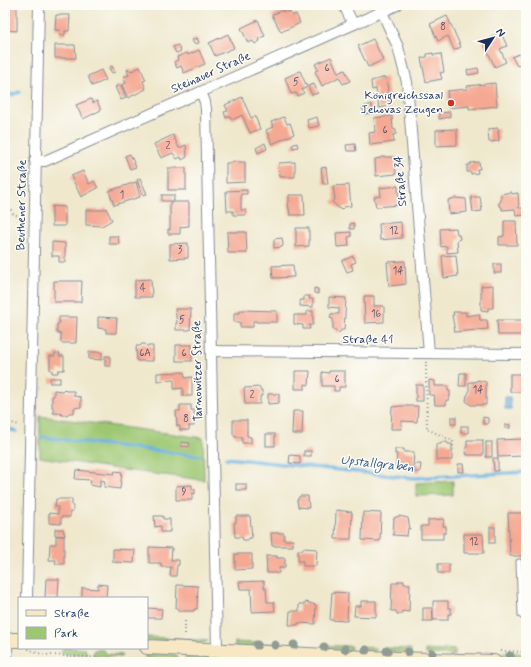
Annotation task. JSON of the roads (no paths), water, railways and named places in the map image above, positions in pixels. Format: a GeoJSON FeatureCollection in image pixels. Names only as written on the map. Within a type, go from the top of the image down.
{"type":"FeatureCollection","features":[{"type":"Feature","properties":{"kind":"main road"},"geometry":{"type":"LineString","coordinates":[[148,653],[217,650],[366,658],[494,662]]}},
{"type":"Feature","properties":{"kind":"street","name":"Beuthener Straße"},"geometry":{"type":"LineString","coordinates":[[27,597],[39,5]]}},
{"type":"Feature","properties":{"kind":"street"},"geometry":{"type":"LineString","coordinates":[[344,5],[353,24]]}},
{"type":"Feature","properties":{"kind":"street","name":"Steinauer Straße"},"geometry":{"type":"LineString","coordinates":[[35,161],[45,161],[397,5]]}},
{"type":"Feature","properties":{"kind":"street","name":"Straße 34"},"geometry":{"type":"LineString","coordinates":[[382,12],[398,47],[407,82],[427,353]]}},
{"type":"Feature","properties":{"kind":"street","name":"Tarnowitzer Straße"},"geometry":{"type":"LineString","coordinates":[[201,92],[206,109],[217,650]]}},
{"type":"Feature","properties":{"kind":"street","name":"Straße 41"},"geometry":{"type":"LineString","coordinates":[[211,351],[526,354]]}},
{"type":"Feature","properties":{"kind":"street"},"geometry":{"type":"LineString","coordinates":[[7,662],[9,642]]}},
{"type":"Feature","properties":{"kind":"lane"},"geometry":{"type":"LineString","coordinates":[[519,562],[521,615],[526,619]]}},
{"type":"Feature","properties":{"kind":"water"},"geometry":{"type":"Polygon","coordinates":[[[505,397],[510,397],[511,409],[505,409],[505,397]]]}},
{"type":"Feature","properties":{"kind":"waterway"},"geometry":{"type":"LineString","coordinates":[[5,97],[20,92]]}},
{"type":"Feature","properties":{"kind":"waterway","name":"Upstallgraben"},"geometry":{"type":"LineString","coordinates":[[5,428],[16,431]]}},
{"type":"Feature","properties":{"kind":"waterway","name":"Upstallgraben"},"geometry":{"type":"LineString","coordinates":[[42,437],[200,456]]}},
{"type":"Feature","properties":{"kind":"waterway","name":"Upstallgraben"},"geometry":{"type":"LineString","coordinates":[[226,458],[414,478],[526,472]]}},
{"type":"Feature","properties":{"kind":"place","name":"Königreichssaal Jehovas Zeugen"},"geometry":{"type":"Point","coordinates":[451,103]}}]}
